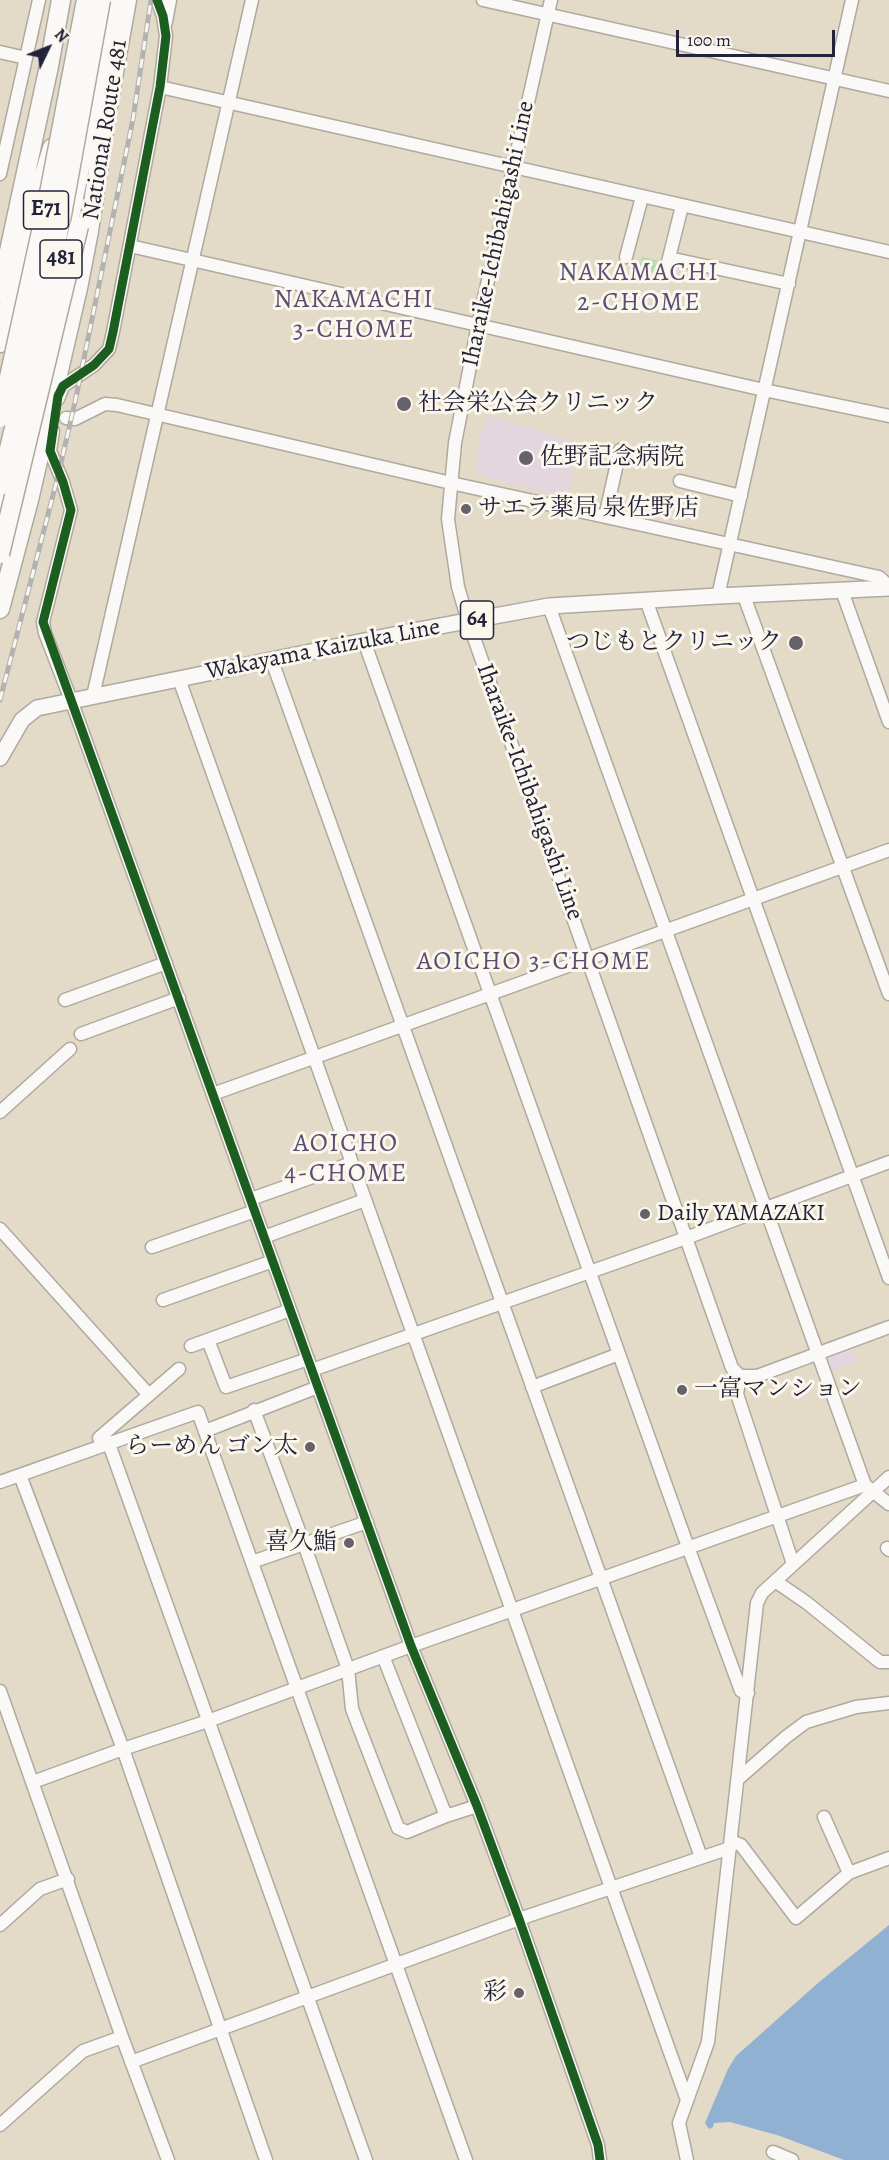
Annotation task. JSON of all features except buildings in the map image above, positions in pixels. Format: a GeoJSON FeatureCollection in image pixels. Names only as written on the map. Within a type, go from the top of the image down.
{"type":"FeatureCollection","features":[{"type":"Feature","properties":{"kind":"highway","name":"481"},"geometry":{"type":"LineString","coordinates":[[0,293],[61,0]]}},
{"type":"Feature","properties":{"kind":"highway","name":"481"},"geometry":{"type":"LineString","coordinates":[[0,393],[38,233],[84,0]]}},
{"type":"Feature","properties":{"kind":"highway","name":"E71"},"geometry":{"type":"LineString","coordinates":[[0,418],[46,209],[84,0]]}},
{"type":"Feature","properties":{"kind":"highway","name":"E71"},"geometry":{"type":"LineString","coordinates":[[0,486],[43,306],[101,0]]}},
{"type":"Feature","properties":{"kind":"highway","name":"481"},"geometry":{"type":"LineString","coordinates":[[0,516],[99,115],[111,0]]}},
{"type":"Feature","properties":{"kind":"highway","name":"National Route 481"},"geometry":{"type":"LineString","coordinates":[[0,609],[27,509],[78,288],[89,231],[99,115],[110,95],[127,0]]}},
{"type":"Feature","properties":{"kind":"highway"},"geometry":{"type":"LineString","coordinates":[[24,241],[49,66]]}},
{"type":"Feature","properties":{"kind":"highway"},"geometry":{"type":"LineString","coordinates":[[0,554],[79,226],[99,115]]}},
{"type":"Feature","properties":{"kind":"highway"},"geometry":{"type":"LineString","coordinates":[[0,342],[24,241],[60,120]]}},
{"type":"Feature","properties":{"kind":"main road","name":"Wakayama Kaizuka Line"},"geometry":{"type":"LineString","coordinates":[[0,758],[16,728],[29,712],[37,708],[364,641],[549,606],[889,587]]}},
{"type":"Feature","properties":{"kind":"street"},"geometry":{"type":"LineString","coordinates":[[0,174],[39,0]]}},
{"type":"Feature","properties":{"kind":"street"},"geometry":{"type":"LineString","coordinates":[[157,0],[163,16],[166,36],[160,87],[109,349],[94,365],[63,386],[58,396],[50,451],[63,482],[71,510],[43,622],[45,633],[411,1646],[477,1806],[519,1919],[598,2145],[600,2160]]}},
{"type":"Feature","properties":{"kind":"street"},"geometry":{"type":"LineString","coordinates":[[165,29],[170,0]]}},
{"type":"Feature","properties":{"kind":"street"},"geometry":{"type":"LineString","coordinates":[[93,696],[252,0]]}},
{"type":"Feature","properties":{"kind":"street"},"geometry":{"type":"LineString","coordinates":[[483,0],[889,91]]}},
{"type":"Feature","properties":{"kind":"street","name":"Iharaike-Ichibahigashi Line"},"geometry":{"type":"LineString","coordinates":[[551,0],[478,325],[455,442],[448,519],[454,565],[468,621],[732,1368],[740,1376]]}},
{"type":"Feature","properties":{"kind":"street"},"geometry":{"type":"LineString","coordinates":[[718,596],[852,0]]}},
{"type":"Feature","properties":{"kind":"street"},"geometry":{"type":"LineString","coordinates":[[0,52],[26,58]]}},
{"type":"Feature","properties":{"kind":"street"},"geometry":{"type":"LineString","coordinates":[[160,87],[889,252]]}},
{"type":"Feature","properties":{"kind":"street"},"geometry":{"type":"LineString","coordinates":[[626,257],[642,197]]}},
{"type":"Feature","properties":{"kind":"street"},"geometry":{"type":"LineString","coordinates":[[682,206],[668,264],[789,284]]}},
{"type":"Feature","properties":{"kind":"street"},"geometry":{"type":"LineString","coordinates":[[130,246],[764,390],[889,416]]}},
{"type":"Feature","properties":{"kind":"street"},"geometry":{"type":"LineString","coordinates":[[66,418],[75,419],[105,404],[158,414],[451,483],[879,577],[889,587]]}},
{"type":"Feature","properties":{"kind":"street"},"geometry":{"type":"LineString","coordinates":[[605,517],[620,450]]}},
{"type":"Feature","properties":{"kind":"street"},"geometry":{"type":"LineString","coordinates":[[680,481],[741,496]]}},
{"type":"Feature","properties":{"kind":"street"},"geometry":{"type":"LineString","coordinates":[[842,591],[889,722]]}},
{"type":"Feature","properties":{"kind":"street"},"geometry":{"type":"LineString","coordinates":[[744,596],[889,994]]}},
{"type":"Feature","properties":{"kind":"street"},"geometry":{"type":"LineString","coordinates":[[646,600],[889,1278]]}},
{"type":"Feature","properties":{"kind":"street"},"geometry":{"type":"LineString","coordinates":[[549,606],[868,1489],[889,1504]]}},
{"type":"Feature","properties":{"kind":"street"},"geometry":{"type":"LineString","coordinates":[[364,641],[688,1547],[741,1691],[748,1693]]}},
{"type":"Feature","properties":{"kind":"street"},"geometry":{"type":"LineString","coordinates":[[272,661],[700,1857]]}},
{"type":"Feature","properties":{"kind":"street"},"geometry":{"type":"LineString","coordinates":[[179,679],[687,2100]]}},
{"type":"Feature","properties":{"kind":"street"},"geometry":{"type":"LineString","coordinates":[[213,1094],[889,850]]}},
{"type":"Feature","properties":{"kind":"street"},"geometry":{"type":"LineString","coordinates":[[65,999],[166,963]]}},
{"type":"Feature","properties":{"kind":"street"},"geometry":{"type":"LineString","coordinates":[[81,1034],[178,998]]}},
{"type":"Feature","properties":{"kind":"street"},"geometry":{"type":"LineString","coordinates":[[0,1112],[70,1049]]}},
{"type":"Feature","properties":{"kind":"street"},"geometry":{"type":"LineString","coordinates":[[208,1340],[226,1387],[413,1334],[686,1238],[889,1162]]}},
{"type":"Feature","properties":{"kind":"street"},"geometry":{"type":"LineString","coordinates":[[152,1248],[352,1163]]}},
{"type":"Feature","properties":{"kind":"street"},"geometry":{"type":"LineString","coordinates":[[264,1237],[365,1200]]}},
{"type":"Feature","properties":{"kind":"street"},"geometry":{"type":"LineString","coordinates":[[0,1229],[149,1395]]}},
{"type":"Feature","properties":{"kind":"street"},"geometry":{"type":"LineString","coordinates":[[163,1300],[273,1262]]}},
{"type":"Feature","properties":{"kind":"street"},"geometry":{"type":"LineString","coordinates":[[191,1346],[290,1310]]}},
{"type":"Feature","properties":{"kind":"street"},"geometry":{"type":"LineString","coordinates":[[793,1564],[737,1394],[740,1376],[757,1376],[889,1327]]}},
{"type":"Feature","properties":{"kind":"street"},"geometry":{"type":"LineString","coordinates":[[532,1387],[619,1354]]}},
{"type":"Feature","properties":{"kind":"street"},"geometry":{"type":"LineString","coordinates":[[106,1439],[149,1395],[179,1369]]}},
{"type":"Feature","properties":{"kind":"street"},"geometry":{"type":"LineString","coordinates":[[205,1431],[318,1387]]}},
{"type":"Feature","properties":{"kind":"street"},"geometry":{"type":"LineString","coordinates":[[254,1410],[348,1669],[352,1709],[398,1828],[407,1832],[477,1806]]}},
{"type":"Feature","properties":{"kind":"street"},"geometry":{"type":"LineString","coordinates":[[0,1482],[82,1453],[106,1439],[198,1412],[466,2160]]}},
{"type":"Feature","properties":{"kind":"street"},"geometry":{"type":"LineString","coordinates":[[106,1439],[366,2160]]}},
{"type":"Feature","properties":{"kind":"street"},"geometry":{"type":"LineString","coordinates":[[20,1475],[123,1749],[266,2160]]}},
{"type":"Feature","properties":{"kind":"street"},"geometry":{"type":"LineString","coordinates":[[33,1782],[776,1516],[868,1489],[889,1477]]}},
{"type":"Feature","properties":{"kind":"street"},"geometry":{"type":"LineString","coordinates":[[687,2160],[679,2123],[708,2042],[757,1603],[762,1593],[868,1489]]}},
{"type":"Feature","properties":{"kind":"street"},"geometry":{"type":"LineString","coordinates":[[252,1562],[367,1522]]}},
{"type":"Feature","properties":{"kind":"street"},"geometry":{"type":"LineString","coordinates":[[775,1581],[807,1603],[880,1662],[889,1662]]}},
{"type":"Feature","properties":{"kind":"street"},"geometry":{"type":"LineString","coordinates":[[383,1656],[446,1816]]}},
{"type":"Feature","properties":{"kind":"street"},"geometry":{"type":"LineString","coordinates":[[0,1691],[5,1720],[33,1782],[122,2037],[168,2160]]}},
{"type":"Feature","properties":{"kind":"street"},"geometry":{"type":"LineString","coordinates":[[738,1779],[806,1722],[856,1707],[889,1703]]}},
{"type":"Feature","properties":{"kind":"street"},"geometry":{"type":"LineString","coordinates":[[824,1816],[849,1873]]}},
{"type":"Feature","properties":{"kind":"street"},"geometry":{"type":"LineString","coordinates":[[131,2061],[519,1919],[700,1857],[730,1844],[741,1845],[796,1918],[849,1873],[889,1858]]}},
{"type":"Feature","properties":{"kind":"street"},"geometry":{"type":"LineString","coordinates":[[0,1925],[40,1889],[68,1879]]}},
{"type":"Feature","properties":{"kind":"street"},"geometry":{"type":"LineString","coordinates":[[0,2125],[82,2051],[122,2037]]}},
{"type":"Feature","properties":{"kind":"street"},"geometry":{"type":"LineString","coordinates":[[773,2152],[792,2160]]}},
{"type":"Feature","properties":{"kind":"shaded area","name":"佐野記念病院"},"geometry":{"type":"Polygon","coordinates":[[[488,416],[578,442],[568,498],[475,474],[480,439],[488,416]]]}},
{"type":"Feature","properties":{"kind":"shaded area"},"geometry":{"type":"Polygon","coordinates":[[[851,1349],[857,1362],[830,1372],[824,1357],[851,1349]]]}},
{"type":"Feature","properties":{"kind":"green space"},"geometry":{"type":"Polygon","coordinates":[[[642,257],[666,262],[663,274],[639,269],[642,257]]]}},
{"type":"Feature","properties":{"kind":"water"},"geometry":{"type":"Polygon","coordinates":[[[889,1925],[889,2160],[844,2160],[780,2136],[730,2122],[714,2123],[709,2129],[705,2123],[728,2069],[736,2056],[818,1983],[889,1925]]]}},
{"type":"Feature","properties":{"kind":"railway"},"geometry":{"type":"LineString","coordinates":[[0,700],[75,402],[133,119],[151,0]]}},
{"type":"Feature","properties":{"kind":"cycle path"},"geometry":{"type":"LineString","coordinates":[[157,0],[163,16],[166,36],[160,87],[109,349],[94,365],[63,386],[58,396],[50,451],[63,482],[71,510],[43,622],[411,1646],[477,1806],[519,1919],[598,2145],[600,2160]]}},
{"type":"Feature","properties":{"kind":"place","name":"社会栄公会クリニック"},"geometry":{"type":"Point","coordinates":[404,404]}},
{"type":"Feature","properties":{"kind":"place","name":"佐野記念病院"},"geometry":{"type":"Point","coordinates":[526,458]}},
{"type":"Feature","properties":{"kind":"place","name":"サエラ薬局 泉佐野店"},"geometry":{"type":"Point","coordinates":[466,509]}},
{"type":"Feature","properties":{"kind":"place","name":"つじもとクリニック"},"geometry":{"type":"Point","coordinates":[796,643]}},
{"type":"Feature","properties":{"kind":"place","name":"Daily YAMAZAKI"},"geometry":{"type":"Point","coordinates":[645,1214]}},
{"type":"Feature","properties":{"kind":"place","name":"一富マンション"},"geometry":{"type":"Point","coordinates":[682,1390]}},
{"type":"Feature","properties":{"kind":"place","name":"らーめん ゴン太"},"geometry":{"type":"Point","coordinates":[310,1447]}},
{"type":"Feature","properties":{"kind":"place","name":"喜久鮨"},"geometry":{"type":"Point","coordinates":[349,1543]}},
{"type":"Feature","properties":{"kind":"place","name":"彩"},"geometry":{"type":"Point","coordinates":[519,1993]}},
{"type":"Feature","properties":{"kind":"district","name":"NAKAMACHI 2-CHOME"},"geometry":{"type":"Point","coordinates":[639,289]}},
{"type":"Feature","properties":{"kind":"district","name":"NAKAMACHI 3-CHOME"},"geometry":{"type":"Point","coordinates":[354,316]}},
{"type":"Feature","properties":{"kind":"district","name":"AOICHO 3-CHOME"},"geometry":{"type":"Point","coordinates":[534,963]}},
{"type":"Feature","properties":{"kind":"district","name":"AOICHO 4-CHOME"},"geometry":{"type":"Point","coordinates":[346,1160]}}]}
